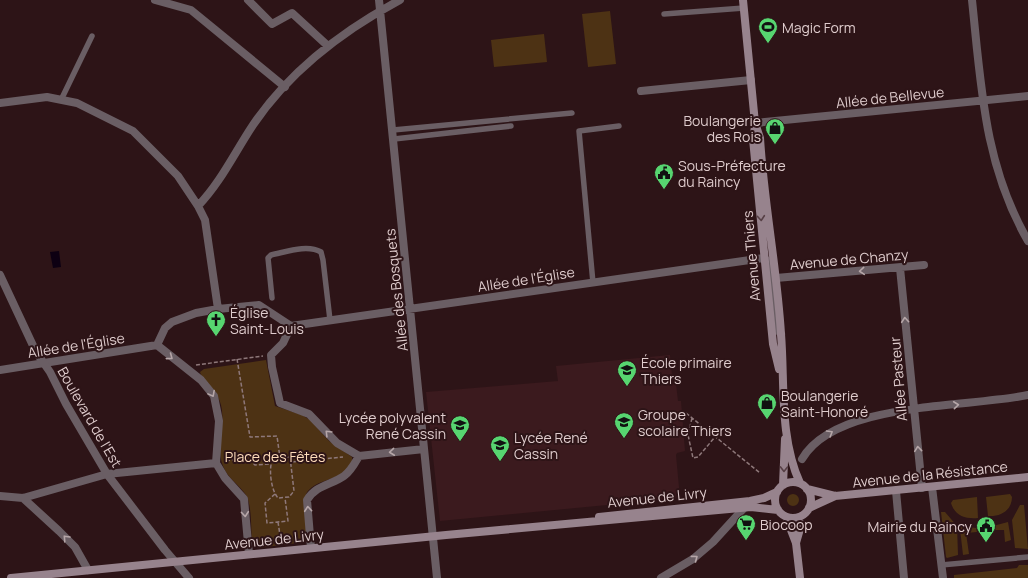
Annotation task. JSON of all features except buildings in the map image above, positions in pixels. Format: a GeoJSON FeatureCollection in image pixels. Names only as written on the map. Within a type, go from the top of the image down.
{"type":"FeatureCollection","features":[{"type":"Feature","properties":{"kind":"main road","name":"Avenue Thiers"},"geometry":{"type":"LineString","coordinates":[[743,4],[755,123],[753,139],[764,258],[773,344],[782,386]]}},
{"type":"Feature","properties":{"kind":"main road","name":"Avenue Thiers"},"geometry":{"type":"LineString","coordinates":[[755,123],[760,138],[776,278],[781,334],[782,386],[786,426],[794,471],[800,483]]}},
{"type":"Feature","properties":{"kind":"main road","name":"Avenue Thiers"},"geometry":{"type":"LineString","coordinates":[[783,484],[786,426]]}},
{"type":"Feature","properties":{"kind":"main road","name":"Avenue de la Résistance"},"geometry":{"type":"LineString","coordinates":[[807,489],[835,496],[1028,477]]}},
{"type":"Feature","properties":{"kind":"main road"},"geometry":{"type":"LineString","coordinates":[[786,517],[799,517],[809,508],[811,498],[807,489],[800,483],[788,482],[783,484],[776,492],[775,501],[778,510],[786,517],[796,543],[800,578]]}},
{"type":"Feature","properties":{"kind":"main road","name":"Avenue de Livry"},"geometry":{"type":"LineString","coordinates":[[539,526],[586,518],[750,501],[764,498],[776,492]]}},
{"type":"Feature","properties":{"kind":"main road","name":"Avenue de la Résistance"},"geometry":{"type":"LineString","coordinates":[[809,508],[835,496]]}},
{"type":"Feature","properties":{"kind":"main road","name":"Avenue de Livry"},"geometry":{"type":"LineString","coordinates":[[11,578],[539,526],[744,508],[765,508],[778,510]]}},
{"type":"Feature","properties":{"kind":"main road"},"geometry":{"type":"LineString","coordinates":[[796,543],[800,529],[799,517]]}},
{"type":"Feature","properties":{"kind":"street"},"geometry":{"type":"LineString","coordinates":[[155,0],[191,10],[285,87]]}},
{"type":"Feature","properties":{"kind":"street"},"geometry":{"type":"LineString","coordinates":[[248,0],[272,24],[292,13],[328,46]]}},
{"type":"Feature","properties":{"kind":"street","name":"Allée des Bosquets"},"geometry":{"type":"LineString","coordinates":[[379,0],[438,578]]}},
{"type":"Feature","properties":{"kind":"street"},"geometry":{"type":"LineString","coordinates":[[198,206],[217,184],[253,124],[285,87],[328,46],[380,10],[400,0]]}},
{"type":"Feature","properties":{"kind":"street"},"geometry":{"type":"LineString","coordinates":[[972,0],[982,101],[989,142],[1001,184],[1010,208],[1028,241]]}},
{"type":"Feature","properties":{"kind":"street"},"geometry":{"type":"LineString","coordinates":[[641,91],[751,80]]}},
{"type":"Feature","properties":{"kind":"street","name":"Allée de Bellevue"},"geometry":{"type":"LineString","coordinates":[[755,123],[1028,96]]}},
{"type":"Feature","properties":{"kind":"street"},"geometry":{"type":"LineString","coordinates":[[0,103],[47,97],[77,103],[133,131],[178,176],[198,206],[205,220],[218,309]]}},
{"type":"Feature","properties":{"kind":"street"},"geometry":{"type":"LineString","coordinates":[[764,258],[769,262],[775,326],[781,334]]}},
{"type":"Feature","properties":{"kind":"street","name":"Allée de l'Église"},"geometry":{"type":"LineString","coordinates":[[291,326],[411,310],[764,258]]}},
{"type":"Feature","properties":{"kind":"street","name":"Avenue de Chanzy"},"geometry":{"type":"LineString","coordinates":[[776,278],[924,265]]}},
{"type":"Feature","properties":{"kind":"street","name":"Allée Pasteur"},"geometry":{"type":"LineString","coordinates":[[900,268],[922,488]]}},
{"type":"Feature","properties":{"kind":"street","name":"Boulevard de l'Est"},"geometry":{"type":"LineString","coordinates":[[0,275],[26,332],[108,474],[175,562],[189,578]]}},
{"type":"Feature","properties":{"kind":"street"},"geometry":{"type":"LineString","coordinates":[[249,554],[244,499],[226,478],[216,463],[219,421],[214,396],[209,388],[157,345],[165,328],[172,322],[196,313],[259,305],[291,326],[283,342],[271,355],[272,367],[280,403],[309,414],[337,443],[359,456],[424,449]]}},
{"type":"Feature","properties":{"kind":"street","name":"Allée de l'Église"},"geometry":{"type":"LineString","coordinates":[[0,370],[157,345]]}},
{"type":"Feature","properties":{"kind":"street"},"geometry":{"type":"LineString","coordinates":[[802,458],[808,449],[817,442],[844,426],[881,415],[1007,400],[1028,395]]}},
{"type":"Feature","properties":{"kind":"street"},"geometry":{"type":"LineString","coordinates":[[311,548],[307,500],[315,489],[344,476],[353,467],[359,456]]}},
{"type":"Feature","properties":{"kind":"street"},"geometry":{"type":"LineString","coordinates":[[0,496],[23,498],[108,474],[216,463]]}},
{"type":"Feature","properties":{"kind":"street"},"geometry":{"type":"LineString","coordinates":[[932,487],[943,578]]}},
{"type":"Feature","properties":{"kind":"street"},"geometry":{"type":"LineString","coordinates":[[896,491],[904,578]]}},
{"type":"Feature","properties":{"kind":"street"},"geometry":{"type":"LineString","coordinates":[[23,498],[75,548],[88,570]]}},
{"type":"Feature","properties":{"kind":"street"},"geometry":{"type":"LineString","coordinates":[[661,578],[693,559],[714,542],[744,508]]}},
{"type":"Feature","properties":{"kind":"lane"},"geometry":{"type":"LineString","coordinates":[[664,14],[743,4]]}},
{"type":"Feature","properties":{"kind":"lane"},"geometry":{"type":"LineString","coordinates":[[61,100],[92,36]]}},
{"type":"Feature","properties":{"kind":"lane"},"geometry":{"type":"LineString","coordinates":[[393,135],[572,113]]}},
{"type":"Feature","properties":{"kind":"lane"},"geometry":{"type":"LineString","coordinates":[[393,135],[511,126]]}},
{"type":"Feature","properties":{"kind":"lane"},"geometry":{"type":"LineString","coordinates":[[593,283],[579,131],[619,126]]}},
{"type":"Feature","properties":{"kind":"lane"},"geometry":{"type":"LineString","coordinates":[[272,298],[268,258],[271,255],[305,249],[316,249],[321,252],[323,260],[330,320]]}},
{"type":"Feature","properties":{"kind":"lane"},"geometry":{"type":"LineString","coordinates":[[941,565],[1028,557]]}},
{"type":"Feature","properties":{"kind":"path"},"geometry":{"type":"LineString","coordinates":[[185,367],[271,355]]}},
{"type":"Feature","properties":{"kind":"path"},"geometry":{"type":"LineString","coordinates":[[237,359],[250,437],[276,436],[280,458]]}},
{"type":"Feature","properties":{"kind":"path"},"geometry":{"type":"LineString","coordinates":[[686,413],[760,473]]}},
{"type":"Feature","properties":{"kind":"path"},"geometry":{"type":"LineString","coordinates":[[692,418],[688,435],[693,458],[698,457],[715,437]]}},
{"type":"Feature","properties":{"kind":"path"},"geometry":{"type":"LineString","coordinates":[[290,457],[291,462],[294,491],[285,498],[278,498],[275,494],[270,464],[273,458],[280,458],[290,457]]}},
{"type":"Feature","properties":{"kind":"path"},"geometry":{"type":"LineString","coordinates":[[291,462],[344,457]]}},
{"type":"Feature","properties":{"kind":"path"},"geometry":{"type":"LineString","coordinates":[[216,463],[248,458],[255,465],[270,464]]}},
{"type":"Feature","properties":{"kind":"path"},"geometry":{"type":"LineString","coordinates":[[275,494],[265,503],[267,523],[288,521],[285,498]]}},
{"type":"Feature","properties":{"kind":"path"},"geometry":{"type":"LineString","coordinates":[[278,522],[282,551]]}},
{"type":"Feature","properties":{"kind":"shaded area"},"geometry":{"type":"Polygon","coordinates":[[[59,251],[61,267],[53,268],[50,252],[59,251]]]}},
{"type":"Feature","properties":{"kind":"shaded area"},"geometry":{"type":"Polygon","coordinates":[[[670,355],[672,375],[675,375],[678,401],[681,401],[685,451],[677,453],[676,455],[680,498],[440,521],[426,392],[558,381],[556,366],[670,355]]]}},
{"type":"Feature","properties":{"kind":"green space"},"geometry":{"type":"Polygon","coordinates":[[[610,11],[616,64],[588,67],[582,14],[610,11]]]}},
{"type":"Feature","properties":{"kind":"green space"},"geometry":{"type":"Polygon","coordinates":[[[544,34],[547,62],[494,67],[491,40],[544,34]]]}},
{"type":"Feature","properties":{"kind":"green space","name":"Place des Fêtes"},"geometry":{"type":"Polygon","coordinates":[[[266,360],[275,406],[302,415],[310,420],[329,441],[352,457],[352,461],[348,468],[340,475],[319,483],[309,489],[306,494],[307,539],[305,542],[258,548],[252,544],[248,499],[243,491],[225,471],[223,466],[220,451],[222,421],[221,405],[217,395],[204,380],[200,372],[204,369],[266,360]]]}},
{"type":"Feature","properties":{"kind":"green space"},"geometry":{"type":"Polygon","coordinates":[[[791,494],[795,494],[799,500],[795,506],[791,506],[787,502],[787,498],[791,494]]]}},
{"type":"Feature","properties":{"kind":"green space"},"geometry":{"type":"Polygon","coordinates":[[[1010,494],[1012,497],[1012,502],[1005,512],[988,516],[986,497],[1010,494]]]}},
{"type":"Feature","properties":{"kind":"green space"},"geometry":{"type":"Polygon","coordinates":[[[977,497],[978,518],[961,516],[955,511],[951,503],[953,500],[977,497]]]}},
{"type":"Feature","properties":{"kind":"green space"},"geometry":{"type":"Polygon","coordinates":[[[1020,505],[1024,505],[1028,549],[1015,548],[1012,520],[1020,505]]]}},
{"type":"Feature","properties":{"kind":"green space"},"geometry":{"type":"Polygon","coordinates":[[[941,512],[945,512],[957,526],[958,555],[947,558],[946,557],[941,512]]]}},
{"type":"Feature","properties":{"kind":"green space"},"geometry":{"type":"Polygon","coordinates":[[[1008,522],[1011,540],[1005,542],[1004,530],[994,530],[993,526],[1008,522]]]}},
{"type":"Feature","properties":{"kind":"green space"},"geometry":{"type":"Polygon","coordinates":[[[962,526],[976,528],[977,532],[966,533],[969,554],[963,555],[960,529],[962,526]]]}},
{"type":"Feature","properties":{"kind":"green space"},"geometry":{"type":"Polygon","coordinates":[[[1019,565],[1028,565],[1028,578],[954,578],[954,575],[1017,568],[1019,565]]]}},
{"type":"Feature","properties":{"kind":"place","name":"Magic Form"},"geometry":{"type":"Point","coordinates":[768,44]}},
{"type":"Feature","properties":{"kind":"place","name":"Boulangerie des Rois"},"geometry":{"type":"Point","coordinates":[775,145]}},
{"type":"Feature","properties":{"kind":"place","name":"Sous-Préfecture du Raincy"},"geometry":{"type":"Point","coordinates":[664,190]}},
{"type":"Feature","properties":{"kind":"place","name":"Église Saint-Louis"},"geometry":{"type":"Point","coordinates":[216,337]}},
{"type":"Feature","properties":{"kind":"place","name":"École primaire Thiers"},"geometry":{"type":"Point","coordinates":[627,387]}},
{"type":"Feature","properties":{"kind":"place","name":"Boulangerie Saint-Honoré"},"geometry":{"type":"Point","coordinates":[767,420]}},
{"type":"Feature","properties":{"kind":"place","name":"Groupe scolaire Thiers"},"geometry":{"type":"Point","coordinates":[624,439]}},
{"type":"Feature","properties":{"kind":"place","name":"Lycée polyvalent René Cassin"},"geometry":{"type":"Point","coordinates":[460,442]}},
{"type":"Feature","properties":{"kind":"place","name":"Lycée René Cassin"},"geometry":{"type":"Point","coordinates":[500,462]}},
{"type":"Feature","properties":{"kind":"place","name":"Biocoop"},"geometry":{"type":"Point","coordinates":[746,541]}},
{"type":"Feature","properties":{"kind":"place","name":"Mairie du Raincy"},"geometry":{"type":"Point","coordinates":[986,543]}}]}
